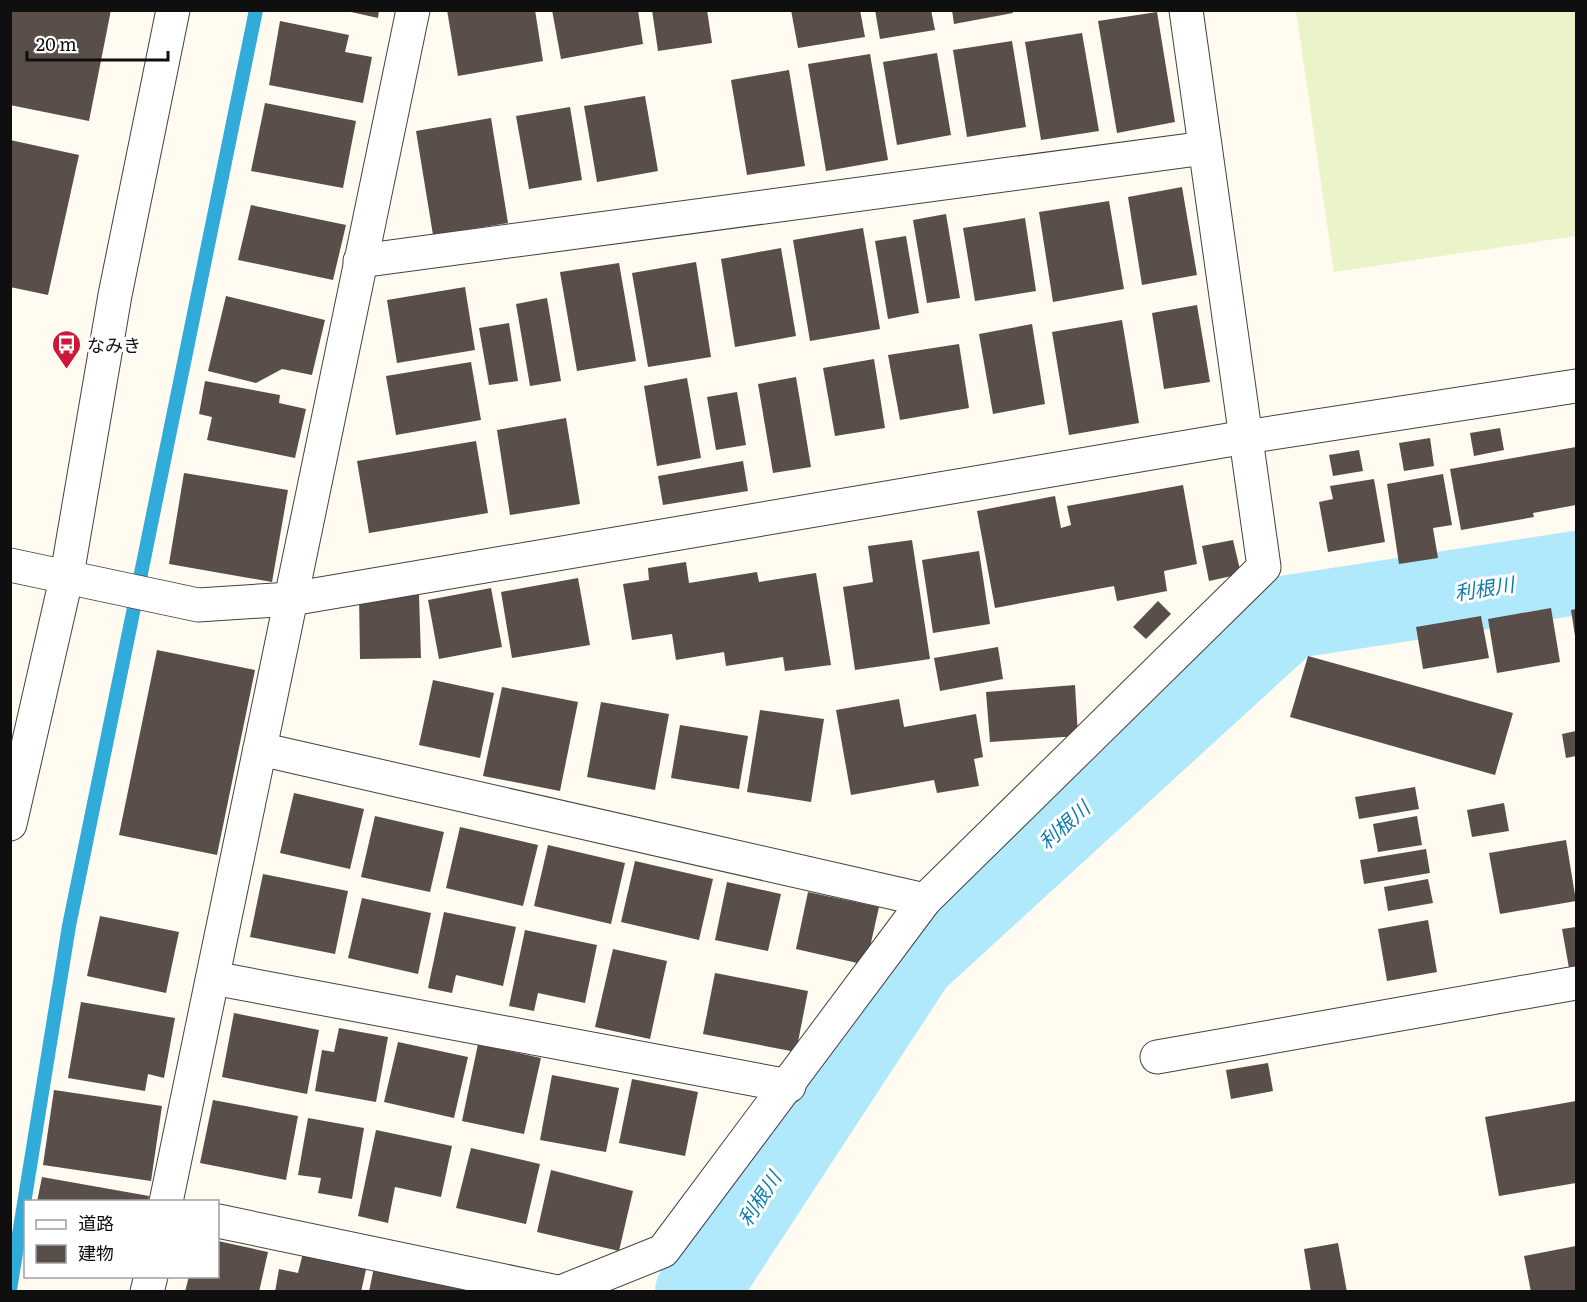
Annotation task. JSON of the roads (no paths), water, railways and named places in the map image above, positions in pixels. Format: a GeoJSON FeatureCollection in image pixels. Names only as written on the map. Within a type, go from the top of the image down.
{"type":"FeatureCollection","features":[{"type":"Feature","properties":{"kind":"street"},"geometry":{"type":"LineString","coordinates":[[10,824],[67,575],[115,295],[173,10]]}},
{"type":"Feature","properties":{"kind":"street"},"geometry":{"type":"LineString","coordinates":[[166,1200],[412,10]]}},
{"type":"Feature","properties":{"kind":"street"},"geometry":{"type":"LineString","coordinates":[[219,1221],[559,1292],[663,1251],[789,1086],[926,900],[1264,567],[1186,10]]}},
{"type":"Feature","properties":{"kind":"street"},"geometry":{"type":"LineString","coordinates":[[360,261],[1205,148]]}},
{"type":"Feature","properties":{"kind":"street"},"geometry":{"type":"LineString","coordinates":[[10,565],[67,575],[198,605],[291,599],[1246,437],[1576,386]]}},
{"type":"Feature","properties":{"kind":"street"},"geometry":{"type":"LineString","coordinates":[[260,750],[926,900]]}},
{"type":"Feature","properties":{"kind":"street"},"geometry":{"type":"LineString","coordinates":[[213,978],[789,1086]]}},
{"type":"Feature","properties":{"kind":"street"},"geometry":{"type":"LineString","coordinates":[[1157,1057],[1576,983]]}},
{"type":"Feature","properties":{"kind":"waterway"},"geometry":{"type":"LineString","coordinates":[[25,1200],[69,926],[256,10]]}},
{"type":"Feature","properties":{"kind":"waterway","name":"利根川"},"geometry":{"type":"LineString","coordinates":[[697,1292],[914,960],[1289,617],[1576,573]]}},
{"type":"Feature","properties":{"kind":"waterway"},"geometry":{"type":"LineString","coordinates":[[10,1290],[24,1204]]}},
{"type":"Feature","properties":{"kind":"place","name":"なみき"},"geometry":{"type":"Point","coordinates":[66,370]}}]}
